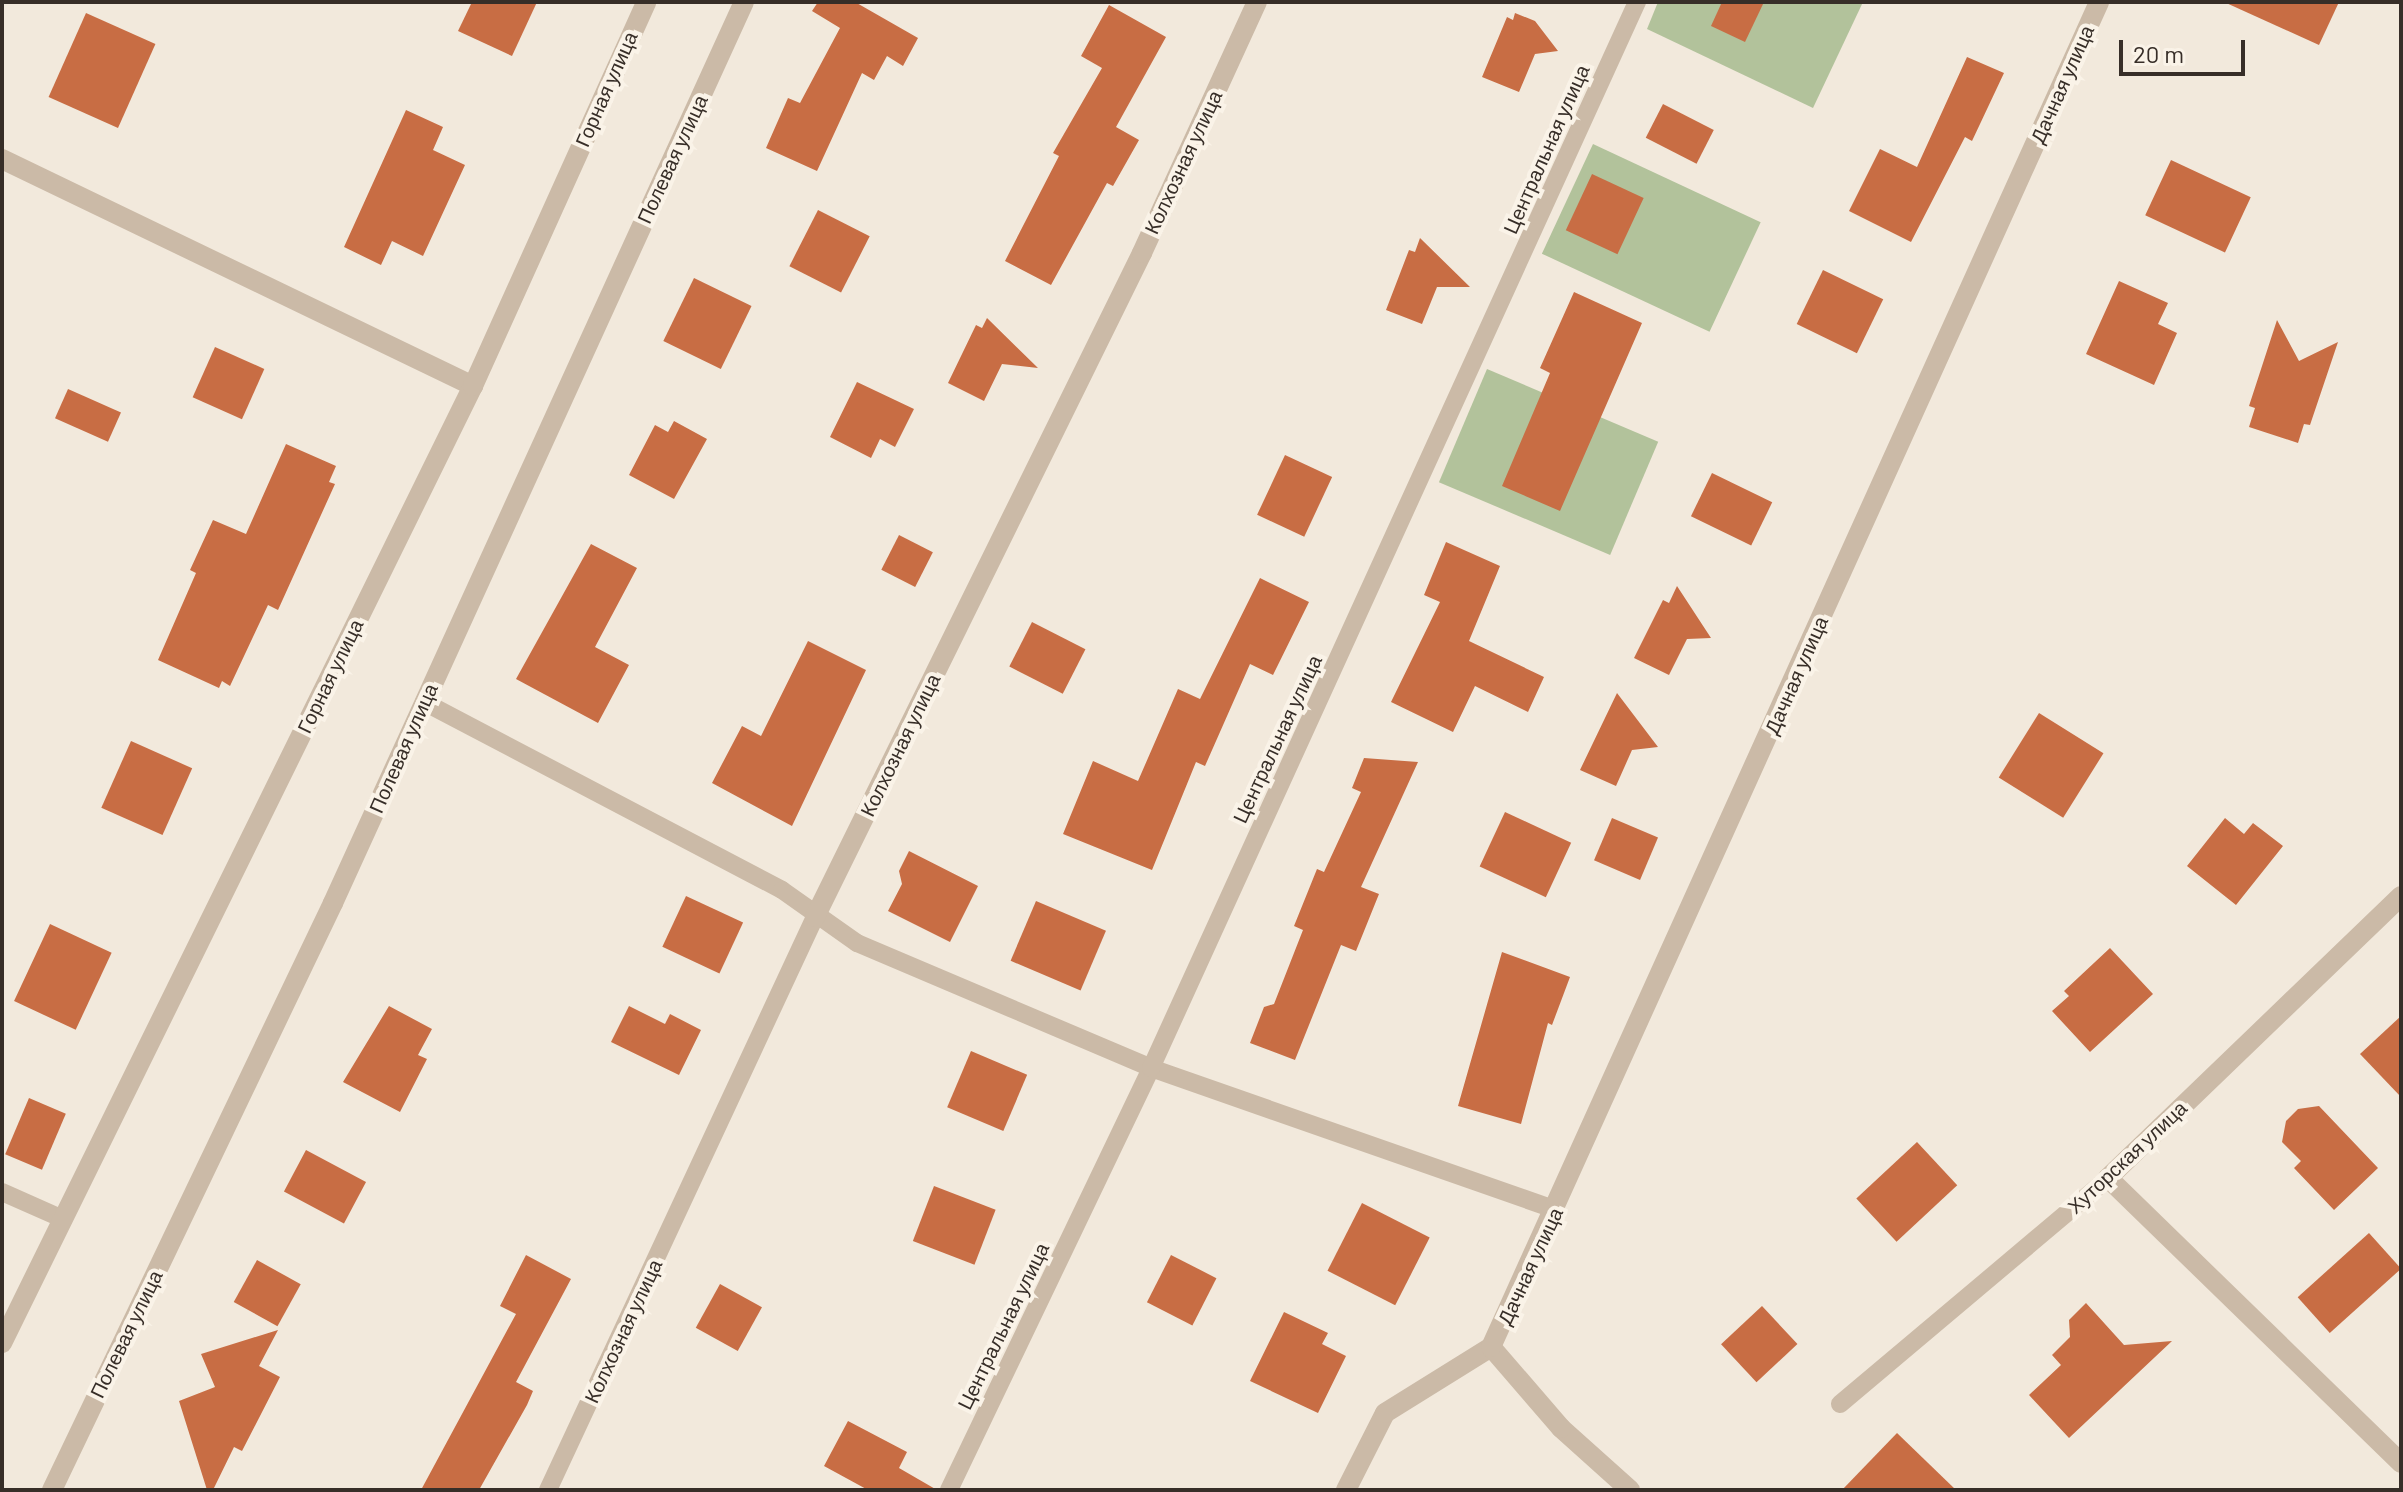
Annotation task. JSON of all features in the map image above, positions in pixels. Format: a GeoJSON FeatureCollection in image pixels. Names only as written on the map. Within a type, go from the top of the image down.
{"type":"FeatureCollection","features":[{"type":"Feature","properties":{"kind":"street","name":"Горная улица"},"geometry":{"type":"LineString","coordinates":[[2,1343],[473,386],[646,2]]}},
{"type":"Feature","properties":{"kind":"street","name":"Полевая улица"},"geometry":{"type":"LineString","coordinates":[[52,1490],[333,903],[744,2]]}},
{"type":"Feature","properties":{"kind":"street","name":"Колхозная улица"},"geometry":{"type":"LineString","coordinates":[[815,917],[1142,253],[1257,2]]}},
{"type":"Feature","properties":{"kind":"street","name":"Дачная улица"},"geometry":{"type":"LineString","coordinates":[[1346,1490],[1385,1413],[1491,1347],[1556,1210],[2099,2]]}},
{"type":"Feature","properties":{"kind":"street"},"geometry":{"type":"LineString","coordinates":[[2,159],[473,386]]}},
{"type":"Feature","properties":{"kind":"street","name":"Хуторская улица"},"geometry":{"type":"LineString","coordinates":[[2108,1178],[2401,896]]}},
{"type":"Feature","properties":{"kind":"street"},"geometry":{"type":"LineString","coordinates":[[2108,1178],[2401,1463]]}},
{"type":"Feature","properties":{"kind":"street","name":"Дачная улица"},"geometry":{"type":"LineString","coordinates":[[1491,1347],[1561,1428],[1630,1490]]}},
{"type":"Feature","properties":{"kind":"lane","name":"Центральная улица"},"geometry":{"type":"LineString","coordinates":[[949,1490],[1151,1068],[1637,2]]}},
{"type":"Feature","properties":{"kind":"lane"},"geometry":{"type":"LineString","coordinates":[[424,702],[782,890],[815,917],[857,943],[1151,1068],[1556,1210]]}},
{"type":"Feature","properties":{"kind":"lane","name":"Колхозная улица"},"geometry":{"type":"LineString","coordinates":[[548,1490],[815,917]]}},
{"type":"Feature","properties":{"kind":"lane","name":"Хуторская улица"},"geometry":{"type":"LineString","coordinates":[[1840,1404],[2108,1178]]}},
{"type":"Feature","properties":{"kind":"lane"},"geometry":{"type":"LineString","coordinates":[[2,1192],[63,1219]]}},
{"type":"Feature","properties":{"kind":"green space"},"geometry":{"type":"Polygon","coordinates":[[[1658,2],[1863,2],[1813,108],[1647,29],[1658,2]]]}},
{"type":"Feature","properties":{"kind":"green space"},"geometry":{"type":"Polygon","coordinates":[[[1593,144],[1761,222],[1710,332],[1542,254],[1593,144]]]}},
{"type":"Feature","properties":{"kind":"green space"},"geometry":{"type":"Polygon","coordinates":[[[1487,369],[1658,442],[1610,555],[1439,482],[1487,369]]]}},
{"type":"Feature","properties":{"kind":"building"},"geometry":{"type":"Polygon","coordinates":[[[472,2],[537,2],[512,56],[458,31],[472,2]]]}},
{"type":"Feature","properties":{"kind":"building"},"geometry":{"type":"Polygon","coordinates":[[[818,2],[855,2],[918,38],[903,66],[887,56],[874,80],[862,73],[817,171],[766,148],[788,98],[800,103],[840,28],[812,11],[818,2]]]}},
{"type":"Feature","properties":{"kind":"building"},"geometry":{"type":"Polygon","coordinates":[[[1722,2],[1764,2],[1745,42],[1711,26],[1722,2]]]}},
{"type":"Feature","properties":{"kind":"building"},"geometry":{"type":"Polygon","coordinates":[[[2224,2],[2339,2],[2319,45],[2224,2]]]}},
{"type":"Feature","properties":{"kind":"building"},"geometry":{"type":"Polygon","coordinates":[[[1109,5],[1166,37],[1116,127],[1139,140],[1113,186],[1107,183],[1051,285],[1005,261],[1059,156],[1053,153],[1102,68],[1081,56],[1109,5]]]}},
{"type":"Feature","properties":{"kind":"building"},"geometry":{"type":"Polygon","coordinates":[[[86,13],[155,44],[118,128],[49,97],[86,13]]]}},
{"type":"Feature","properties":{"kind":"building"},"geometry":{"type":"Polygon","coordinates":[[[1515,13],[1535,21],[1558,51],[1535,54],[1519,92],[1482,77],[1507,17],[1513,20],[1515,13]]]}},
{"type":"Feature","properties":{"kind":"building"},"geometry":{"type":"Polygon","coordinates":[[[1967,57],[2004,73],[1972,141],[1965,137],[1911,242],[1849,211],[1880,149],[1917,167],[1967,57]]]}},
{"type":"Feature","properties":{"kind":"building"},"geometry":{"type":"Polygon","coordinates":[[[1663,104],[1714,130],[1697,164],[1646,138],[1663,104]]]}},
{"type":"Feature","properties":{"kind":"building"},"geometry":{"type":"Polygon","coordinates":[[[406,110],[443,127],[433,150],[465,165],[423,256],[392,241],[381,265],[344,247],[406,110]]]}},
{"type":"Feature","properties":{"kind":"building"},"geometry":{"type":"Polygon","coordinates":[[[2171,160],[2251,197],[2225,252],[2145,215],[2171,160]]]}},
{"type":"Feature","properties":{"kind":"building"},"geometry":{"type":"Polygon","coordinates":[[[1592,174],[1644,198],[1617,254],[1566,230],[1592,174]]]}},
{"type":"Feature","properties":{"kind":"building"},"geometry":{"type":"Polygon","coordinates":[[[818,210],[870,236],[841,292],[789,266],[818,210]]]}},
{"type":"Feature","properties":{"kind":"building"},"geometry":{"type":"Polygon","coordinates":[[[1420,238],[1470,287],[1437,287],[1422,324],[1386,310],[1409,250],[1415,252],[1420,238]]]}},
{"type":"Feature","properties":{"kind":"building"},"geometry":{"type":"Polygon","coordinates":[[[1823,270],[1883,299],[1857,353],[1797,324],[1823,270]]]}},
{"type":"Feature","properties":{"kind":"building"},"geometry":{"type":"Polygon","coordinates":[[[694,278],[752,306],[721,369],[663,341],[694,278]]]}},
{"type":"Feature","properties":{"kind":"building"},"geometry":{"type":"Polygon","coordinates":[[[2119,281],[2168,303],[2158,324],[2177,333],[2154,385],[2086,354],[2119,281]]]}},
{"type":"Feature","properties":{"kind":"building"},"geometry":{"type":"Polygon","coordinates":[[[1574,292],[1642,323],[1560,511],[1502,486],[1550,373],[1540,368],[1574,292]]]}},
{"type":"Feature","properties":{"kind":"building"},"geometry":{"type":"Polygon","coordinates":[[[987,318],[1038,368],[1002,364],[984,401],[948,383],[976,325],[982,328],[987,318]]]}},
{"type":"Feature","properties":{"kind":"building"},"geometry":{"type":"Polygon","coordinates":[[[2277,320],[2299,361],[2338,342],[2310,425],[2304,424],[2298,443],[2249,427],[2255,408],[2249,406],[2277,320]]]}},
{"type":"Feature","properties":{"kind":"building"},"geometry":{"type":"Polygon","coordinates":[[[215,347],[264,369],[242,419],[193,397],[215,347]]]}},
{"type":"Feature","properties":{"kind":"building"},"geometry":{"type":"Polygon","coordinates":[[[857,382],[914,409],[895,447],[880,439],[871,458],[830,437],[857,382]]]}},
{"type":"Feature","properties":{"kind":"building"},"geometry":{"type":"Polygon","coordinates":[[[68,389],[121,413],[108,442],[55,418],[68,389]]]}},
{"type":"Feature","properties":{"kind":"building"},"geometry":{"type":"Polygon","coordinates":[[[674,421],[707,439],[674,499],[629,475],[655,425],[668,432],[674,421]]]}},
{"type":"Feature","properties":{"kind":"building"},"geometry":{"type":"Polygon","coordinates":[[[286,444],[336,466],[329,482],[335,484],[278,610],[268,605],[230,686],[222,681],[219,688],[158,660],[196,573],[190,570],[213,520],[246,534],[286,444]]]}},
{"type":"Feature","properties":{"kind":"building"},"geometry":{"type":"Polygon","coordinates":[[[1285,455],[1332,477],[1304,537],[1257,515],[1285,455]]]}},
{"type":"Feature","properties":{"kind":"building"},"geometry":{"type":"Polygon","coordinates":[[[1712,473],[1772,502],[1751,546],[1691,516],[1712,473]]]}},
{"type":"Feature","properties":{"kind":"building"},"geometry":{"type":"Polygon","coordinates":[[[899,535],[933,552],[915,587],[881,570],[899,535]]]}},
{"type":"Feature","properties":{"kind":"building"},"geometry":{"type":"Polygon","coordinates":[[[1446,542],[1500,566],[1469,641],[1544,677],[1528,712],[1475,686],[1453,732],[1391,702],[1440,602],[1424,595],[1446,542]]]}},
{"type":"Feature","properties":{"kind":"building"},"geometry":{"type":"Polygon","coordinates":[[[591,544],[637,568],[595,647],[629,665],[598,723],[516,679],[591,544]]]}},
{"type":"Feature","properties":{"kind":"building"},"geometry":{"type":"Polygon","coordinates":[[[1260,578],[1309,602],[1273,675],[1250,664],[1205,766],[1196,762],[1152,870],[1063,834],[1093,761],[1138,781],[1178,689],[1200,699],[1260,578]]]}},
{"type":"Feature","properties":{"kind":"building"},"geometry":{"type":"Polygon","coordinates":[[[1677,586],[1711,638],[1687,639],[1669,675],[1634,658],[1663,600],[1669,603],[1677,586]]]}},
{"type":"Feature","properties":{"kind":"building"},"geometry":{"type":"Polygon","coordinates":[[[1032,622],[1085,649],[1063,694],[1009,667],[1032,622]]]}},
{"type":"Feature","properties":{"kind":"building"},"geometry":{"type":"Polygon","coordinates":[[[808,641],[866,670],[792,826],[712,783],[742,726],[761,736],[808,641]]]}},
{"type":"Feature","properties":{"kind":"building"},"geometry":{"type":"Polygon","coordinates":[[[1617,693],[1658,747],[1632,750],[1616,786],[1580,770],[1617,693]]]}},
{"type":"Feature","properties":{"kind":"building"},"geometry":{"type":"Polygon","coordinates":[[[2039,713],[2103,753],[2063,818],[1999,777],[2039,713]]]}},
{"type":"Feature","properties":{"kind":"building"},"geometry":{"type":"Polygon","coordinates":[[[131,741],[192,768],[163,835],[101,808],[131,741]]]}},
{"type":"Feature","properties":{"kind":"building"},"geometry":{"type":"Polygon","coordinates":[[[1364,758],[1418,762],[1361,887],[1379,894],[1356,951],[1341,945],[1295,1060],[1250,1043],[1264,1007],[1274,1004],[1303,930],[1294,926],[1317,869],[1324,872],[1361,792],[1352,788],[1364,758]]]}},
{"type":"Feature","properties":{"kind":"building"},"geometry":{"type":"Polygon","coordinates":[[[1505,812],[1571,843],[1546,897],[1480,866],[1505,812]]]}},
{"type":"Feature","properties":{"kind":"building"},"geometry":{"type":"Polygon","coordinates":[[[1612,818],[1658,838],[1640,880],[1594,860],[1612,818]]]}},
{"type":"Feature","properties":{"kind":"building"},"geometry":{"type":"Polygon","coordinates":[[[2225,818],[2244,834],[2253,823],[2283,846],[2236,905],[2187,866],[2225,818]]]}},
{"type":"Feature","properties":{"kind":"building"},"geometry":{"type":"Polygon","coordinates":[[[909,851],[978,886],[950,942],[888,911],[902,884],[899,871],[909,851]]]}},
{"type":"Feature","properties":{"kind":"building"},"geometry":{"type":"Polygon","coordinates":[[[686,896],[743,923],[719,973],[662,947],[686,896]]]}},
{"type":"Feature","properties":{"kind":"building"},"geometry":{"type":"Polygon","coordinates":[[[1036,901],[1106,931],[1081,991],[1011,961],[1036,901]]]}},
{"type":"Feature","properties":{"kind":"building"},"geometry":{"type":"Polygon","coordinates":[[[50,924],[112,953],[76,1030],[14,1001],[50,924]]]}},
{"type":"Feature","properties":{"kind":"building"},"geometry":{"type":"Polygon","coordinates":[[[2110,948],[2153,994],[2090,1052],[2052,1011],[2069,996],[2064,991],[2110,948]]]}},
{"type":"Feature","properties":{"kind":"building"},"geometry":{"type":"Polygon","coordinates":[[[1502,952],[1570,977],[1552,1025],[1548,1023],[1521,1124],[1458,1106],[1502,952]]]}},
{"type":"Feature","properties":{"kind":"building"},"geometry":{"type":"Polygon","coordinates":[[[389,1006],[432,1029],[418,1055],[427,1059],[400,1112],[343,1082],[389,1006]]]}},
{"type":"Feature","properties":{"kind":"building"},"geometry":{"type":"Polygon","coordinates":[[[629,1006],[665,1024],[670,1014],[701,1030],[679,1075],[611,1042],[629,1006]]]}},
{"type":"Feature","properties":{"kind":"building"},"geometry":{"type":"Polygon","coordinates":[[[2401,1016],[2401,1097],[2360,1054],[2401,1016]]]}},
{"type":"Feature","properties":{"kind":"building"},"geometry":{"type":"Polygon","coordinates":[[[971,1051],[1027,1075],[1003,1131],[947,1107],[971,1051]]]}},
{"type":"Feature","properties":{"kind":"building"},"geometry":{"type":"Polygon","coordinates":[[[29,1098],[66,1114],[42,1170],[5,1154],[29,1098]]]}},
{"type":"Feature","properties":{"kind":"building"},"geometry":{"type":"Polygon","coordinates":[[[2319,1106],[2378,1168],[2334,1210],[2294,1168],[2301,1161],[2282,1142],[2286,1121],[2298,1109],[2319,1106]]]}},
{"type":"Feature","properties":{"kind":"building"},"geometry":{"type":"Polygon","coordinates":[[[1917,1142],[1957,1185],[1897,1242],[1856,1199],[1917,1142]]]}},
{"type":"Feature","properties":{"kind":"building"},"geometry":{"type":"Polygon","coordinates":[[[306,1150],[366,1182],[344,1223],[284,1191],[306,1150]]]}},
{"type":"Feature","properties":{"kind":"building"},"geometry":{"type":"Polygon","coordinates":[[[934,1186],[996,1210],[974,1265],[913,1241],[934,1186]]]}},
{"type":"Feature","properties":{"kind":"building"},"geometry":{"type":"Polygon","coordinates":[[[1362,1203],[1430,1238],[1395,1305],[1327,1271],[1362,1203]]]}},
{"type":"Feature","properties":{"kind":"building"},"geometry":{"type":"Polygon","coordinates":[[[2369,1233],[2401,1269],[2330,1333],[2298,1297],[2369,1233]]]}},
{"type":"Feature","properties":{"kind":"building"},"geometry":{"type":"Polygon","coordinates":[[[526,1255],[571,1279],[516,1382],[533,1391],[527,1405],[479,1490],[421,1490],[516,1314],[500,1306],[526,1255]]]}},
{"type":"Feature","properties":{"kind":"building"},"geometry":{"type":"Polygon","coordinates":[[[1171,1255],[1216,1278],[1192,1325],[1147,1302],[1171,1255]]]}},
{"type":"Feature","properties":{"kind":"building"},"geometry":{"type":"Polygon","coordinates":[[[257,1260],[301,1284],[277,1326],[234,1302],[257,1260]]]}},
{"type":"Feature","properties":{"kind":"building"},"geometry":{"type":"Polygon","coordinates":[[[720,1284],[762,1307],[738,1351],[696,1328],[720,1284]]]}},
{"type":"Feature","properties":{"kind":"building"},"geometry":{"type":"Polygon","coordinates":[[[2086,1303],[2124,1345],[2172,1341],[2069,1438],[2029,1395],[2061,1365],[2052,1355],[2070,1337],[2069,1320],[2086,1303]]]}},
{"type":"Feature","properties":{"kind":"building"},"geometry":{"type":"Polygon","coordinates":[[[1762,1306],[1797,1344],[1757,1382],[1721,1344],[1762,1306]]]}},
{"type":"Feature","properties":{"kind":"building"},"geometry":{"type":"Polygon","coordinates":[[[1284,1312],[1328,1333],[1322,1344],[1346,1356],[1318,1413],[1250,1381],[1284,1312]]]}},
{"type":"Feature","properties":{"kind":"building"},"geometry":{"type":"Polygon","coordinates":[[[278,1330],[259,1366],[280,1377],[242,1451],[234,1447],[213,1490],[207,1490],[179,1401],[215,1387],[201,1354],[278,1330]]]}},
{"type":"Feature","properties":{"kind":"building"},"geometry":{"type":"Polygon","coordinates":[[[848,1421],[907,1452],[899,1468],[937,1490],[868,1490],[824,1466],[848,1421]]]}},
{"type":"Feature","properties":{"kind":"building"},"geometry":{"type":"Polygon","coordinates":[[[1897,1433],[1956,1490],[1842,1490],[1897,1433]]]}}]}
